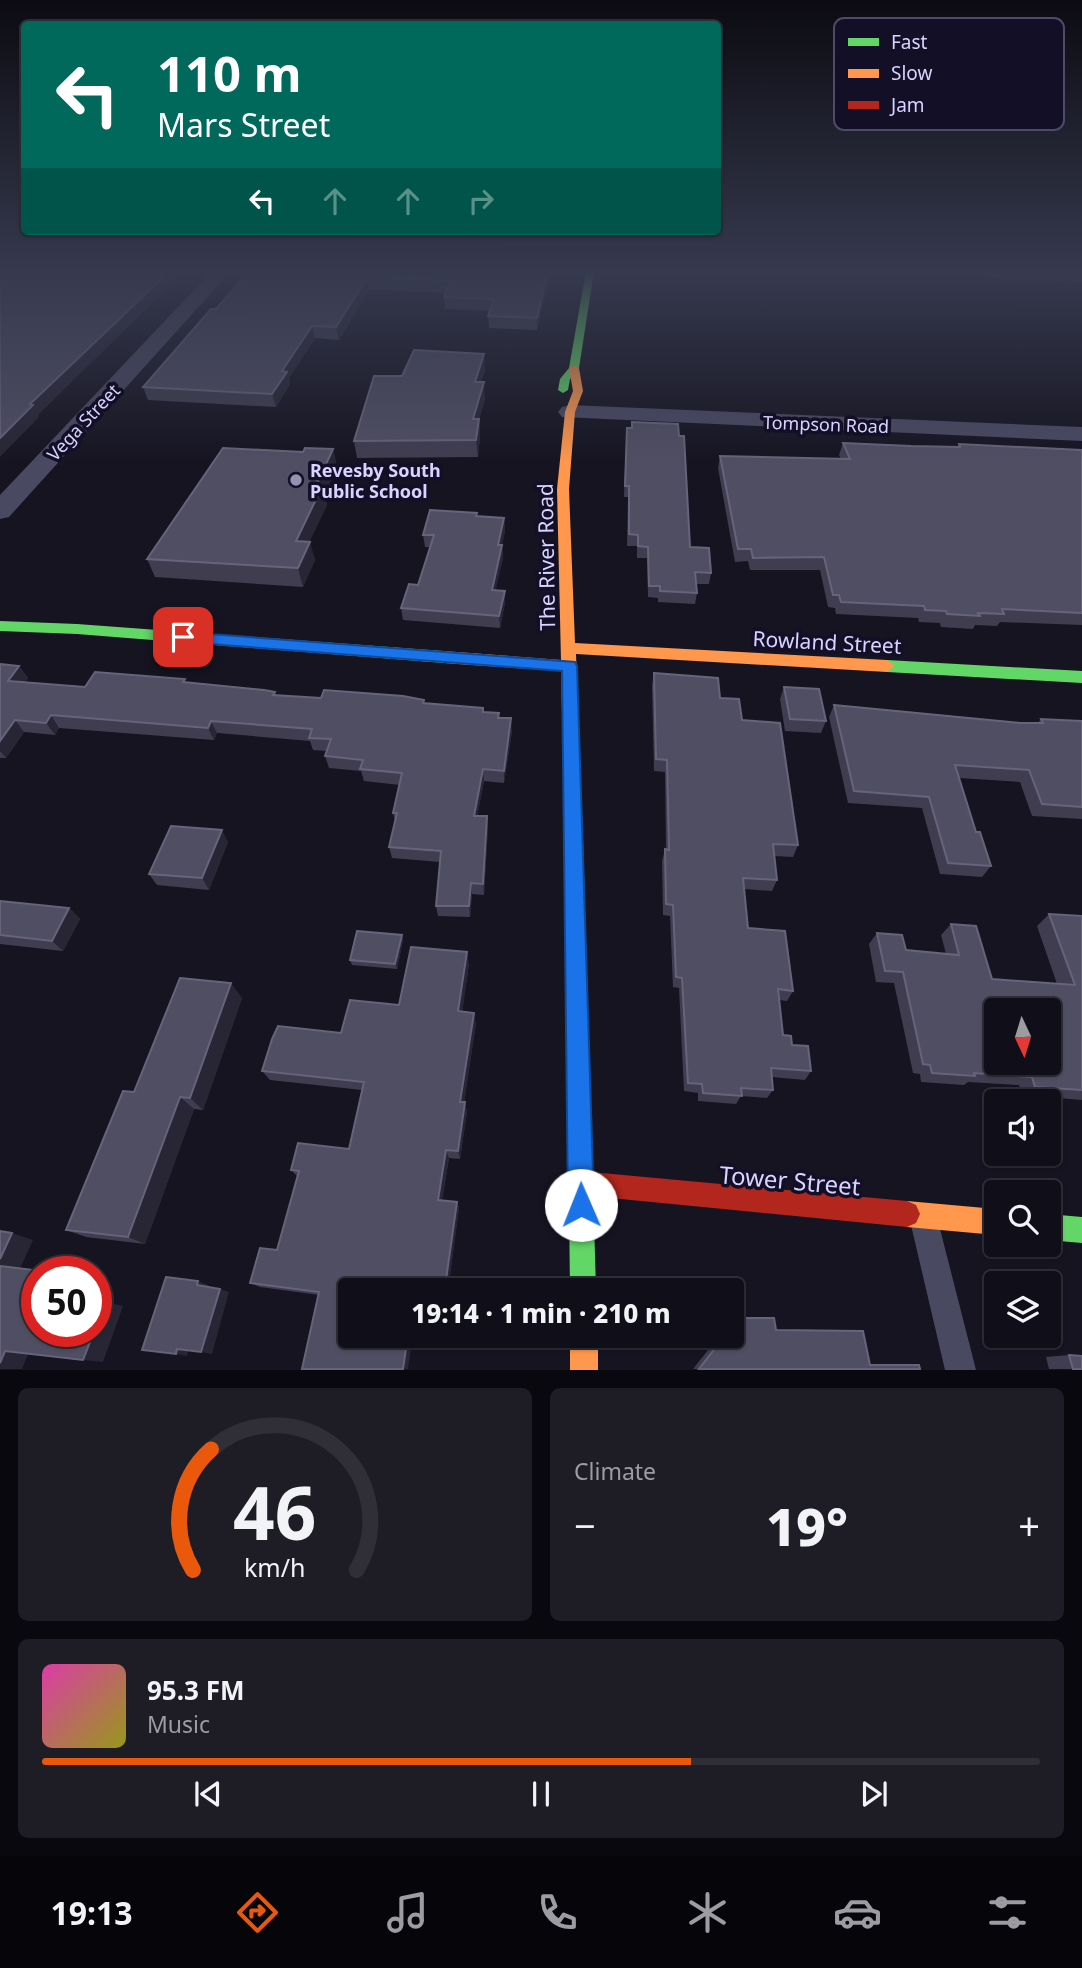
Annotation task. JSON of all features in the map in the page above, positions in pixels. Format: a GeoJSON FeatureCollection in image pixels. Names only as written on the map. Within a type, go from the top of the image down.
{"type":"FeatureCollection","features":[{"type":"Feature","properties":{"kind":"main road","name":"The River Road"},"geometry":{"type":"LineString","coordinates":[[579,335],[574,368],[579,380],[577,402],[570,412],[563,489],[570,666],[583,1278]]}},
{"type":"Feature","properties":{"kind":"main road"},"geometry":{"type":"LineString","coordinates":[[4,624],[570,666]]}},
{"type":"Feature","properties":{"kind":"main road","name":"Rowland Street"},"geometry":{"type":"LineString","coordinates":[[569,648],[1082,677]]}},
{"type":"Feature","properties":{"kind":"main road","name":"Tower Street"},"geometry":{"type":"LineString","coordinates":[[580,1183],[984,1221]]}},
{"type":"Feature","properties":{"kind":"main road"},"geometry":{"type":"LineString","coordinates":[[1061,1228],[1082,1230]]}},
{"type":"Feature","properties":{"kind":"main road"},"geometry":{"type":"LineString","coordinates":[[584,1348],[584,1370]]}},
{"type":"Feature","properties":{"kind":"street","name":"Vega Street"},"geometry":{"type":"LineString","coordinates":[[0,511],[163,335]]}},
{"type":"Feature","properties":{"kind":"street","name":"Tompson Road"},"geometry":{"type":"LineString","coordinates":[[570,412],[1082,434]]}},
{"type":"Feature","properties":{"kind":"lane"},"geometry":{"type":"LineString","coordinates":[[923,1215],[961,1370]]}},
{"type":"Feature","properties":{"kind":"building"},"geometry":{"type":"Polygon","coordinates":[[[0,335],[103,335],[30,404],[33,405],[0,438],[0,335]]]}},
{"type":"Feature","properties":{"kind":"building"},"geometry":{"type":"Polygon","coordinates":[[[188,335],[306,335],[282,371],[287,372],[272,394],[143,387],[188,335]]]}},
{"type":"Feature","properties":{"kind":"building"},"geometry":{"type":"Polygon","coordinates":[[[414,350],[484,354],[475,382],[484,382],[473,419],[479,419],[476,440],[354,441],[374,376],[402,376],[414,350]]]}},
{"type":"Feature","properties":{"kind":"building"},"geometry":{"type":"Polygon","coordinates":[[[632,422],[678,424],[679,436],[684,436],[690,547],[709,548],[711,573],[695,572],[697,593],[660,591],[660,586],[649,586],[648,547],[638,546],[638,535],[629,534],[629,486],[625,486],[627,428],[632,428],[632,422]]]}},
{"type":"Feature","properties":{"kind":"building"},"geometry":{"type":"Polygon","coordinates":[[[843,443],[960,447],[959,444],[1082,450],[1082,613],[1002,609],[1004,614],[978,613],[980,616],[947,614],[946,611],[925,610],[924,606],[841,602],[839,595],[833,595],[824,557],[753,558],[751,549],[738,549],[720,456],[850,459],[843,443]]]}},
{"type":"Feature","properties":{"kind":"building"},"geometry":{"type":"Polygon","coordinates":[[[223,448],[303,452],[305,448],[333,449],[316,486],[322,487],[296,541],[310,542],[298,568],[147,559],[223,448]]]}},
{"type":"Feature","properties":{"kind":"building"},"geometry":{"type":"Polygon","coordinates":[[[430,510],[504,518],[498,545],[502,545],[492,590],[505,591],[499,616],[401,608],[409,584],[418,585],[434,535],[423,535],[430,510]]]}},
{"type":"Feature","properties":{"kind":"building"},"geometry":{"type":"Polygon","coordinates":[[[0,664],[19,666],[8,681],[85,687],[95,672],[185,679],[183,682],[275,692],[273,695],[321,698],[324,690],[403,696],[424,700],[423,703],[483,708],[483,712],[499,713],[498,718],[511,718],[504,771],[483,769],[474,816],[487,816],[483,884],[471,883],[469,906],[436,906],[441,851],[389,847],[402,773],[360,769],[363,760],[325,756],[331,739],[309,738],[312,729],[211,721],[208,728],[51,715],[46,723],[15,720],[0,741],[0,664]]]}},
{"type":"Feature","properties":{"kind":"building"},"geometry":{"type":"Polygon","coordinates":[[[654,673],[718,678],[720,698],[739,699],[742,720],[780,723],[798,845],[773,844],[777,880],[743,878],[748,928],[785,931],[793,991],[778,989],[783,1035],[791,1036],[792,1045],[808,1046],[811,1071],[771,1068],[773,1090],[741,1088],[742,1096],[703,1093],[702,1084],[688,1083],[682,978],[676,977],[673,905],[666,904],[665,849],[669,850],[667,760],[656,759],[654,673]]]}},
{"type":"Feature","properties":{"kind":"building"},"geometry":{"type":"Polygon","coordinates":[[[784,687],[819,689],[826,721],[790,719],[784,687]]]}},
{"type":"Feature","properties":{"kind":"building"},"geometry":{"type":"Polygon","coordinates":[[[834,705],[1020,723],[1043,723],[1041,719],[1082,721],[1082,807],[1042,804],[1029,770],[955,765],[976,832],[980,832],[991,866],[948,863],[929,797],[854,791],[834,705]]]}},
{"type":"Feature","properties":{"kind":"building"},"geometry":{"type":"Polygon","coordinates":[[[171,826],[222,830],[202,878],[149,874],[171,826]]]}},
{"type":"Feature","properties":{"kind":"building"},"geometry":{"type":"Polygon","coordinates":[[[0,901],[69,908],[52,941],[0,935],[0,901]]]}},
{"type":"Feature","properties":{"kind":"building"},"geometry":{"type":"Polygon","coordinates":[[[1049,914],[1082,916],[1082,1090],[1035,1087],[1032,1077],[1003,1075],[1061,1075],[1061,998],[984,998],[984,1074],[974,1073],[975,1076],[932,1073],[930,1065],[923,1064],[903,972],[885,971],[877,933],[902,935],[906,950],[959,955],[951,924],[976,926],[992,979],[1075,985],[1049,914]]]}},
{"type":"Feature","properties":{"kind":"building"},"geometry":{"type":"Polygon","coordinates":[[[357,931],[402,935],[395,964],[350,960],[357,931]]]}},
{"type":"Feature","properties":{"kind":"building"},"geometry":{"type":"Polygon","coordinates":[[[411,947],[467,952],[458,1011],[474,1013],[460,1102],[465,1102],[458,1151],[446,1150],[438,1200],[457,1202],[446,1278],[338,1278],[338,1348],[406,1348],[403,1369],[302,1369],[319,1292],[250,1283],[260,1248],[277,1250],[299,1171],[291,1170],[298,1143],[349,1149],[364,1082],[262,1071],[278,1026],[341,1033],[350,1000],[399,1005],[411,947]]]}},
{"type":"Feature","properties":{"kind":"building"},"geometry":{"type":"Polygon","coordinates":[[[180,978],[231,983],[190,1098],[180,1097],[128,1237],[66,1230],[123,1091],[134,1092],[180,978]]]}},
{"type":"Feature","properties":{"kind":"building"},"geometry":{"type":"Polygon","coordinates":[[[0,1231],[12,1233],[0,1259],[0,1231]]]}},
{"type":"Feature","properties":{"kind":"building"},"geometry":{"type":"Polygon","coordinates":[[[0,1266],[21,1268],[21,1347],[88,1347],[83,1360],[5,1351],[0,1363],[0,1266]]]}},
{"type":"Feature","properties":{"kind":"building"},"geometry":{"type":"Polygon","coordinates":[[[166,1277],[198,1281],[197,1285],[220,1289],[201,1352],[177,1349],[176,1354],[142,1350],[166,1277]]]}},
{"type":"Feature","properties":{"kind":"building"},"geometry":{"type":"Polygon","coordinates":[[[744,1318],[774,1318],[776,1330],[863,1331],[870,1365],[919,1365],[920,1369],[699,1369],[715,1348],[744,1348],[744,1318]]]}},
{"type":"Feature","properties":{"kind":"building"},"geometry":{"type":"Polygon","coordinates":[[[1069,1355],[1082,1356],[1082,1369],[1073,1369],[1069,1355]]]}},
{"type":"Feature","properties":{"kind":"traffic: fast"},"geometry":{"type":"LineString","coordinates":[[563,390],[565,379],[574,368],[579,335]]}},
{"type":"Feature","properties":{"kind":"traffic: fast"},"geometry":{"type":"LineString","coordinates":[[0,626],[77,629],[457,658]]}},
{"type":"Feature","properties":{"kind":"traffic: fast"},"geometry":{"type":"LineString","coordinates":[[887,666],[1082,677]]}},
{"type":"Feature","properties":{"kind":"traffic: fast"},"geometry":{"type":"LineString","coordinates":[[574,839],[583,1278]]}},
{"type":"Feature","properties":{"kind":"traffic: fast"},"geometry":{"type":"LineString","coordinates":[[1061,1228],[1082,1230]]}},
{"type":"Feature","properties":{"kind":"traffic: slow"},"geometry":{"type":"LineString","coordinates":[[574,368],[578,391],[570,412],[563,489],[574,839]]}},
{"type":"Feature","properties":{"kind":"traffic: slow"},"geometry":{"type":"LineString","coordinates":[[570,648],[887,666]]}},
{"type":"Feature","properties":{"kind":"traffic: slow"},"geometry":{"type":"LineString","coordinates":[[457,658],[570,666]]}},
{"type":"Feature","properties":{"kind":"traffic: slow"},"geometry":{"type":"LineString","coordinates":[[907,1214],[984,1221]]}},
{"type":"Feature","properties":{"kind":"traffic: slow"},"geometry":{"type":"LineString","coordinates":[[584,1348],[584,1370]]}},
{"type":"Feature","properties":{"kind":"traffic: jam"},"geometry":{"type":"LineString","coordinates":[[580,1183],[907,1214]]}},
{"type":"Feature","properties":{"kind":"place","name":"Revesby South Public School"},"geometry":{"type":"Point","coordinates":[296,480]}},
{"type":"Feature","properties":{"kind":"route"},"geometry":{"type":"LineString","coordinates":[[183,637],[570,666],[571,831],[581,1205]]}}]}
